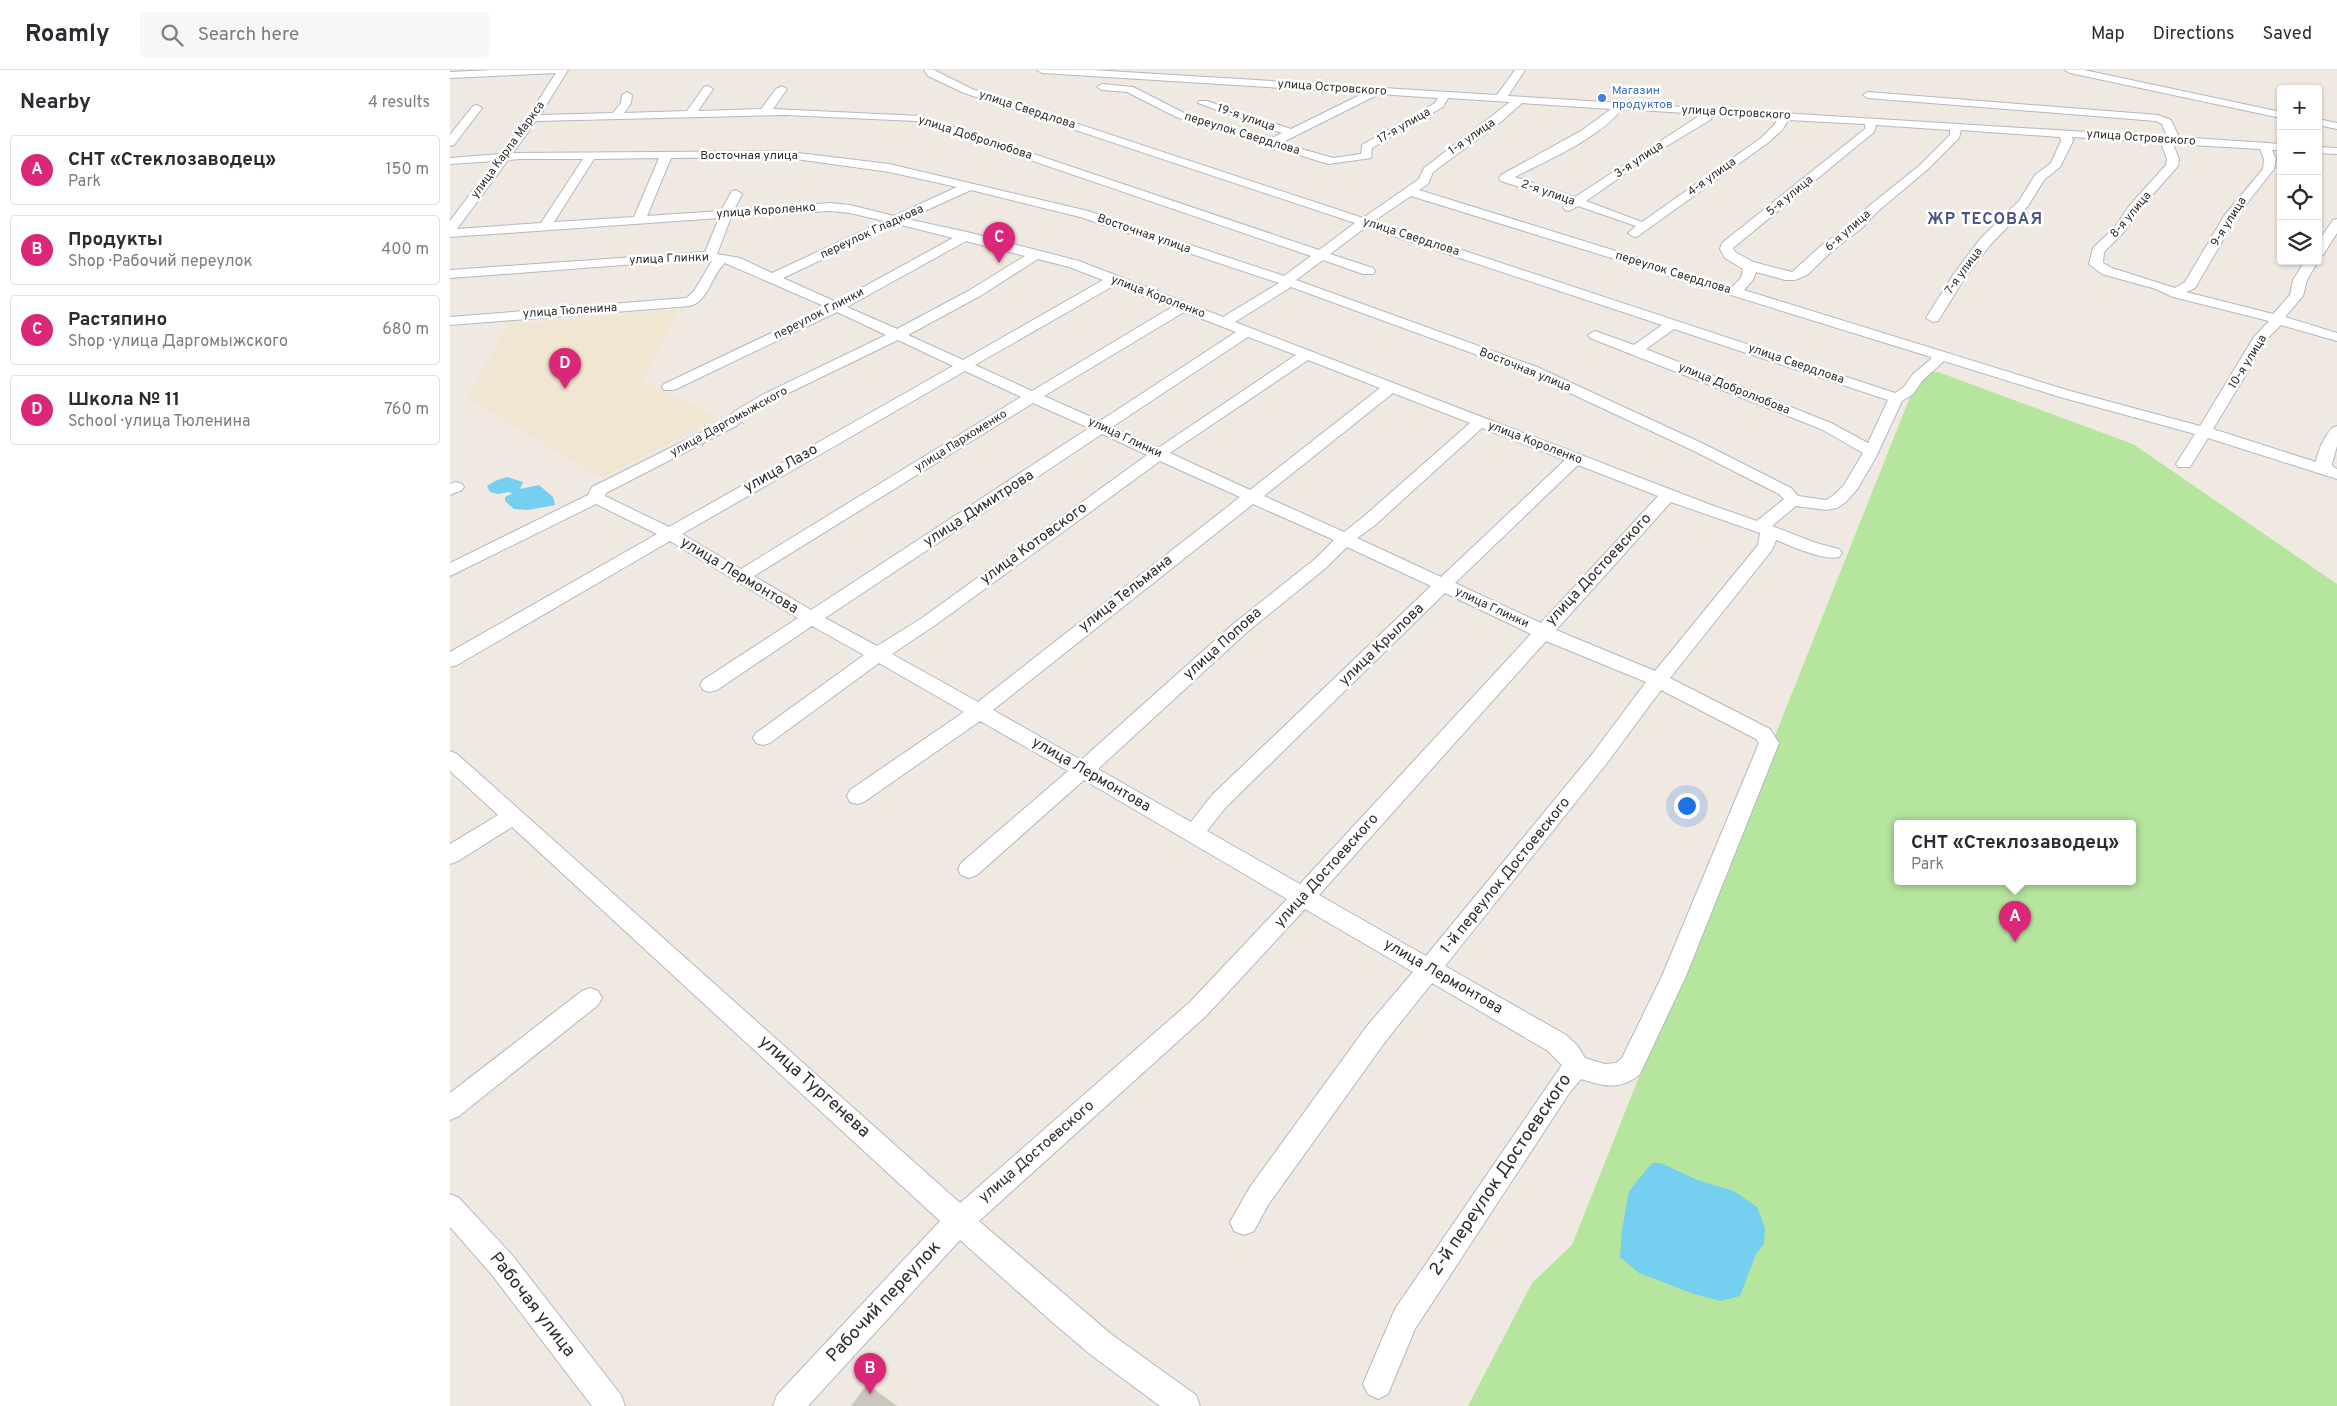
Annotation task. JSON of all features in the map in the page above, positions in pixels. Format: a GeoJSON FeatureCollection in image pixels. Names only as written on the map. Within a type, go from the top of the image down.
{"type":"FeatureCollection","features":[{"type":"Feature","properties":{"kind":"street"},"geometry":{"type":"LineString","coordinates":[[450,75],[563,70]]}},
{"type":"Feature","properties":{"kind":"street","name":"улица Карла Маркса"},"geometry":{"type":"LineString","coordinates":[[450,229],[533,118],[563,70]]}},
{"type":"Feature","properties":{"kind":"street","name":"улица Свердлова"},"geometry":{"type":"LineString","coordinates":[[929,70],[932,74],[968,91],[1896,398]]}},
{"type":"Feature","properties":{"kind":"street","name":"переулок Свердлова"},"geometry":{"type":"LineString","coordinates":[[1036,70],[1039,74],[1129,90],[1144,95],[1180,115],[1332,162],[1366,156]]}},
{"type":"Feature","properties":{"kind":"street","name":"улица Островского"},"geometry":{"type":"LineString","coordinates":[[1042,70],[1142,74],[1444,96],[1871,121],[1930,113],[1956,127],[2277,147]]}},
{"type":"Feature","properties":{"kind":"street"},"geometry":{"type":"LineString","coordinates":[[1500,99],[1520,70]]}},
{"type":"Feature","properties":{"kind":"street"},"geometry":{"type":"LineString","coordinates":[[2070,70],[2277,114]]}},
{"type":"Feature","properties":{"kind":"street"},"geometry":{"type":"LineString","coordinates":[[497,82],[506,73]]}},
{"type":"Feature","properties":{"kind":"street"},"geometry":{"type":"LineString","coordinates":[[1117,89],[1142,74]]}},
{"type":"Feature","properties":{"kind":"street"},"geometry":{"type":"LineString","coordinates":[[764,113],[775,94],[782,88]]}},
{"type":"Feature","properties":{"kind":"street"},"geometry":{"type":"LineString","coordinates":[[690,114],[708,89]]}},
{"type":"Feature","properties":{"kind":"street"},"geometry":{"type":"LineString","coordinates":[[1271,143],[1376,91]]}},
{"type":"Feature","properties":{"kind":"street"},"geometry":{"type":"LineString","coordinates":[[616,116],[626,103],[628,95]]}},
{"type":"Feature","properties":{"kind":"street"},"geometry":{"type":"LineString","coordinates":[[1868,95],[1930,113],[2158,118],[2167,122],[2170,140]]}},
{"type":"Feature","properties":{"kind":"street","name":"17-я улица"},"geometry":{"type":"LineString","coordinates":[[1366,156],[1366,147],[1439,105],[1444,96]]}},
{"type":"Feature","properties":{"kind":"street","name":"1-я улица"},"geometry":{"type":"LineString","coordinates":[[1223,323],[1288,281],[1365,222],[1424,181],[1425,174],[1470,138],[1508,113],[1519,100]]}},
{"type":"Feature","properties":{"kind":"street","name":"19-я улица"},"geometry":{"type":"LineString","coordinates":[[1203,103],[1290,132]]}},
{"type":"Feature","properties":{"kind":"street","name":"2-я улица"},"geometry":{"type":"LineString","coordinates":[[1619,106],[1616,112],[1592,129],[1505,178],[1571,205],[1635,228]]}},
{"type":"Feature","properties":{"kind":"street"},"geometry":{"type":"LineString","coordinates":[[450,143],[477,108]]}},
{"type":"Feature","properties":{"kind":"street","name":"3-я улица"},"geometry":{"type":"LineString","coordinates":[[1571,205],[1648,153],[1706,118],[1709,112]]}},
{"type":"Feature","properties":{"kind":"street","name":"улица Добролюбова"},"geometry":{"type":"LineString","coordinates":[[533,118],[764,113],[885,115],[923,120],[1368,272]]}},
{"type":"Feature","properties":{"kind":"street","name":"4-я улица"},"geometry":{"type":"LineString","coordinates":[[1635,228],[1765,140],[1779,127],[1785,116]]}},
{"type":"Feature","properties":{"kind":"street","name":"5-я улица"},"geometry":{"type":"LineString","coordinates":[[1748,265],[1730,255],[1726,249],[1727,246],[1870,130],[1871,121]]}},
{"type":"Feature","properties":{"kind":"street"},"geometry":{"type":"LineString","coordinates":[[2322,123],[2337,126]]}},
{"type":"Feature","properties":{"kind":"street","name":"6-я улица"},"geometry":{"type":"LineString","coordinates":[[1748,265],[1786,276],[1795,276],[1802,272],[1827,248],[1858,225],[1873,209],[1924,166],[1955,136],[1956,127]]}},
{"type":"Feature","properties":{"kind":"street","name":"7-я улица"},"geometry":{"type":"LineString","coordinates":[[1933,318],[1958,278],[1985,242],[2024,203],[2039,178],[2056,165],[2067,141],[2065,134]]}},
{"type":"Feature","properties":{"kind":"street","name":"8-я улица"},"geometry":{"type":"LineString","coordinates":[[2170,140],[2173,159],[2172,166],[2133,209],[2120,229],[2098,251],[2096,264],[2107,271],[2160,286],[2178,294]]}},
{"type":"Feature","properties":{"kind":"street","name":"9-я улица"},"geometry":{"type":"LineString","coordinates":[[2178,294],[2182,288],[2190,285],[2246,193],[2263,177],[2269,166],[2270,159],[2264,146]]}},
{"type":"Feature","properties":{"kind":"street"},"geometry":{"type":"LineString","coordinates":[[2322,150],[2337,151]]}},
{"type":"Feature","properties":{"kind":"street"},"geometry":{"type":"LineString","coordinates":[[546,225],[591,155]]}},
{"type":"Feature","properties":{"kind":"street","name":"Восточная улица"},"geometry":{"type":"LineString","coordinates":[[450,161],[505,157],[591,155],[797,155],[898,170],[1084,214],[1288,281],[1540,374],[1700,448],[1785,491],[1793,500]]}},
{"type":"Feature","properties":{"kind":"street"},"geometry":{"type":"LineString","coordinates":[[638,219],[666,156]]}},
{"type":"Feature","properties":{"kind":"street","name":"переулок Гладкова"},"geometry":{"type":"LineString","coordinates":[[774,277],[969,186]]}},
{"type":"Feature","properties":{"kind":"street","name":"переулок Свердлова"},"geometry":{"type":"LineString","coordinates":[[1410,191],[2065,394],[2206,432],[2331,471]]}},
{"type":"Feature","properties":{"kind":"street"},"geometry":{"type":"LineString","coordinates":[[716,257],[714,250],[718,234],[736,194]]}},
{"type":"Feature","properties":{"kind":"street","name":"улица Короленко"},"geometry":{"type":"LineString","coordinates":[[450,233],[546,225],[830,208],[850,209],[898,220],[1074,264],[1668,495],[1810,547],[1833,553]]}},
{"type":"Feature","properties":{"kind":"street"},"geometry":{"type":"LineString","coordinates":[[2322,246],[2337,223]]}},
{"type":"Feature","properties":{"kind":"street","name":"переулок Глинки"},"geometry":{"type":"LineString","coordinates":[[669,387],[836,307],[966,236]]}},
{"type":"Feature","properties":{"kind":"street","name":"улица Даргомыжского"},"geometry":{"type":"LineString","coordinates":[[450,570],[596,498],[598,490],[610,483],[629,476],[731,423],[740,414],[768,398],[884,342],[975,293],[1036,255]]}},
{"type":"Feature","properties":{"kind":"street","name":"улица Глинки"},"geometry":{"type":"LineString","coordinates":[[450,274],[676,257],[716,257],[746,265],[1345,539],[1543,632],[1658,680],[1757,731],[1769,742]]}},
{"type":"Feature","properties":{"kind":"street","name":"улица Тюленина"},"geometry":{"type":"LineString","coordinates":[[450,321],[690,302],[698,295],[716,257]]}},
{"type":"Feature","properties":{"kind":"street"},"geometry":{"type":"LineString","coordinates":[[1734,292],[1749,276],[1750,269],[1748,265]]}},
{"type":"Feature","properties":{"kind":"street","name":"10-я улица"},"geometry":{"type":"LineString","coordinates":[[2184,464],[2206,432],[2261,337],[2277,321],[2280,313],[2296,296],[2300,280],[2309,265]]}},
{"type":"Feature","properties":{"kind":"street","name":"улица Лазо"},"geometry":{"type":"LineString","coordinates":[[450,660],[668,533],[1113,280]]}},
{"type":"Feature","properties":{"kind":"street"},"geometry":{"type":"LineString","coordinates":[[2178,294],[2222,304],[2337,337]]}},
{"type":"Feature","properties":{"kind":"street","name":"улица Пархоменко"},"geometry":{"type":"LineString","coordinates":[[740,576],[1182,307]]}},
{"type":"Feature","properties":{"kind":"street"},"geometry":{"type":"LineString","coordinates":[[1636,350],[1672,324]]}},
{"type":"Feature","properties":{"kind":"street","name":"улица Димитрова"},"geometry":{"type":"LineString","coordinates":[[710,685],[1246,332]]}},
{"type":"Feature","properties":{"kind":"street","name":"улица Добролюбова"},"geometry":{"type":"LineString","coordinates":[[1595,335],[1826,426],[1870,451]]}},
{"type":"Feature","properties":{"kind":"street","name":"улица Котовского"},"geometry":{"type":"LineString","coordinates":[[763,738],[878,654],[928,622],[1159,454],[1307,354]]}},
{"type":"Feature","properties":{"kind":"street"},"geometry":{"type":"LineString","coordinates":[[1793,500],[1815,504],[1834,503],[1851,488],[1896,398],[1908,391],[1918,377],[1938,360],[1938,354]]}},
{"type":"Feature","properties":{"kind":"street","name":"улица Тельмана"},"geometry":{"type":"LineString","coordinates":[[857,796],[978,712],[1390,387]]}},
{"type":"Feature","properties":{"kind":"street","name":"улица Попова"},"geometry":{"type":"LineString","coordinates":[[969,869],[1083,770],[1239,629],[1321,563],[1345,539],[1368,522],[1480,422]]}},
{"type":"Feature","properties":{"kind":"street"},"geometry":{"type":"LineString","coordinates":[[2331,471],[2324,464],[2328,449],[2337,431]]}},
{"type":"Feature","properties":{"kind":"street","name":"улица Крылова"},"geometry":{"type":"LineString","coordinates":[[1193,834],[1220,801],[1504,523],[1575,459]]}},
{"type":"Feature","properties":{"kind":"street","name":"улица Достоевского"},"geometry":{"type":"LineString","coordinates":[[960,1220],[1198,1008],[1303,897],[1668,495]]}},
{"type":"Feature","properties":{"kind":"street","name":"улица Лермонтова"},"geometry":{"type":"LineString","coordinates":[[596,498],[668,533],[811,618],[1083,770],[1430,969],[1557,1043],[1568,1053],[1576,1066]]}},
{"type":"Feature","properties":{"kind":"street","name":"1-й переулок Достоевского"},"geometry":{"type":"LineString","coordinates":[[1244,1222],[1259,1196],[1376,1034],[1600,758],[1658,680],[1766,546],[1764,529],[1793,500]]}},
{"type":"Feature","properties":{"kind":"street","name":"2-й переулок Достоевского"},"geometry":{"type":"LineString","coordinates":[[1378,1384],[1405,1319],[1561,1084],[1576,1066],[1606,1076],[1618,1076],[1626,1072],[1630,1066],[1674,976],[1769,742]]}},
{"type":"Feature","properties":{"kind":"street","name":"улица Тургенева"},"geometry":{"type":"LineString","coordinates":[[450,759],[1062,1314],[1141,1376],[1185,1406]]}},
{"type":"Feature","properties":{"kind":"street"},"geometry":{"type":"LineString","coordinates":[[450,855],[513,816]]}},
{"type":"Feature","properties":{"kind":"street"},"geometry":{"type":"LineString","coordinates":[[450,1108],[590,998]]}},
{"type":"Feature","properties":{"kind":"street","name":"Рабочая улица"},"geometry":{"type":"LineString","coordinates":[[450,1206],[502,1265],[610,1406]]}},
{"type":"Feature","properties":{"kind":"street","name":"Рабочий переулок"},"geometry":{"type":"LineString","coordinates":[[788,1406],[960,1220]]}},
{"type":"Feature","properties":{"kind":"shaded area"},"geometry":{"type":"Polygon","coordinates":[[[678,310],[642,381],[718,418],[601,478],[467,398],[507,325],[678,310]]]}},
{"type":"Feature","properties":{"kind":"green space"},"geometry":{"type":"Polygon","coordinates":[[[1920,372],[1938,372],[2133,444],[2337,584],[2337,1406],[1468,1406],[1532,1283],[1572,1245],[1920,372]]]}},
{"type":"Feature","properties":{"kind":"water"},"geometry":{"type":"Polygon","coordinates":[[[507,477],[523,482],[520,489],[539,485],[553,497],[555,505],[528,510],[514,509],[505,501],[505,497],[512,494],[509,492],[498,494],[490,492],[487,486],[507,477]]]}},
{"type":"Feature","properties":{"kind":"water"},"geometry":{"type":"Polygon","coordinates":[[[1652,1163],[1661,1163],[1697,1180],[1734,1191],[1757,1207],[1765,1228],[1764,1244],[1756,1254],[1740,1296],[1721,1301],[1694,1294],[1639,1273],[1620,1257],[1622,1230],[1629,1191],[1652,1163]]]}},
{"type":"Feature","properties":{"kind":"building"},"geometry":{"type":"Polygon","coordinates":[[[867,1384],[897,1406],[851,1406],[867,1384]]]}},
{"type":"Feature","properties":{"kind":"place","name":"Магазин продуктов"},"geometry":{"type":"Point","coordinates":[1602,98]}},
{"type":"Feature","properties":{"kind":"place","name":"Растяпино"},"geometry":{"type":"Point","coordinates":[999,263]}},
{"type":"Feature","properties":{"kind":"place","name":"Школа № 11"},"geometry":{"type":"Point","coordinates":[565,389]}},
{"type":"Feature","properties":{"kind":"place","name":"СНТ «Стеклозаводец»"},"geometry":{"type":"Point","coordinates":[2015,942]}},
{"type":"Feature","properties":{"kind":"place","name":"Продукты"},"geometry":{"type":"Point","coordinates":[870,1394]}},
{"type":"Feature","properties":{"kind":"district","name":"ЖР ТЕСОВАЯ"},"geometry":{"type":"Point","coordinates":[1985,220]}}]}
